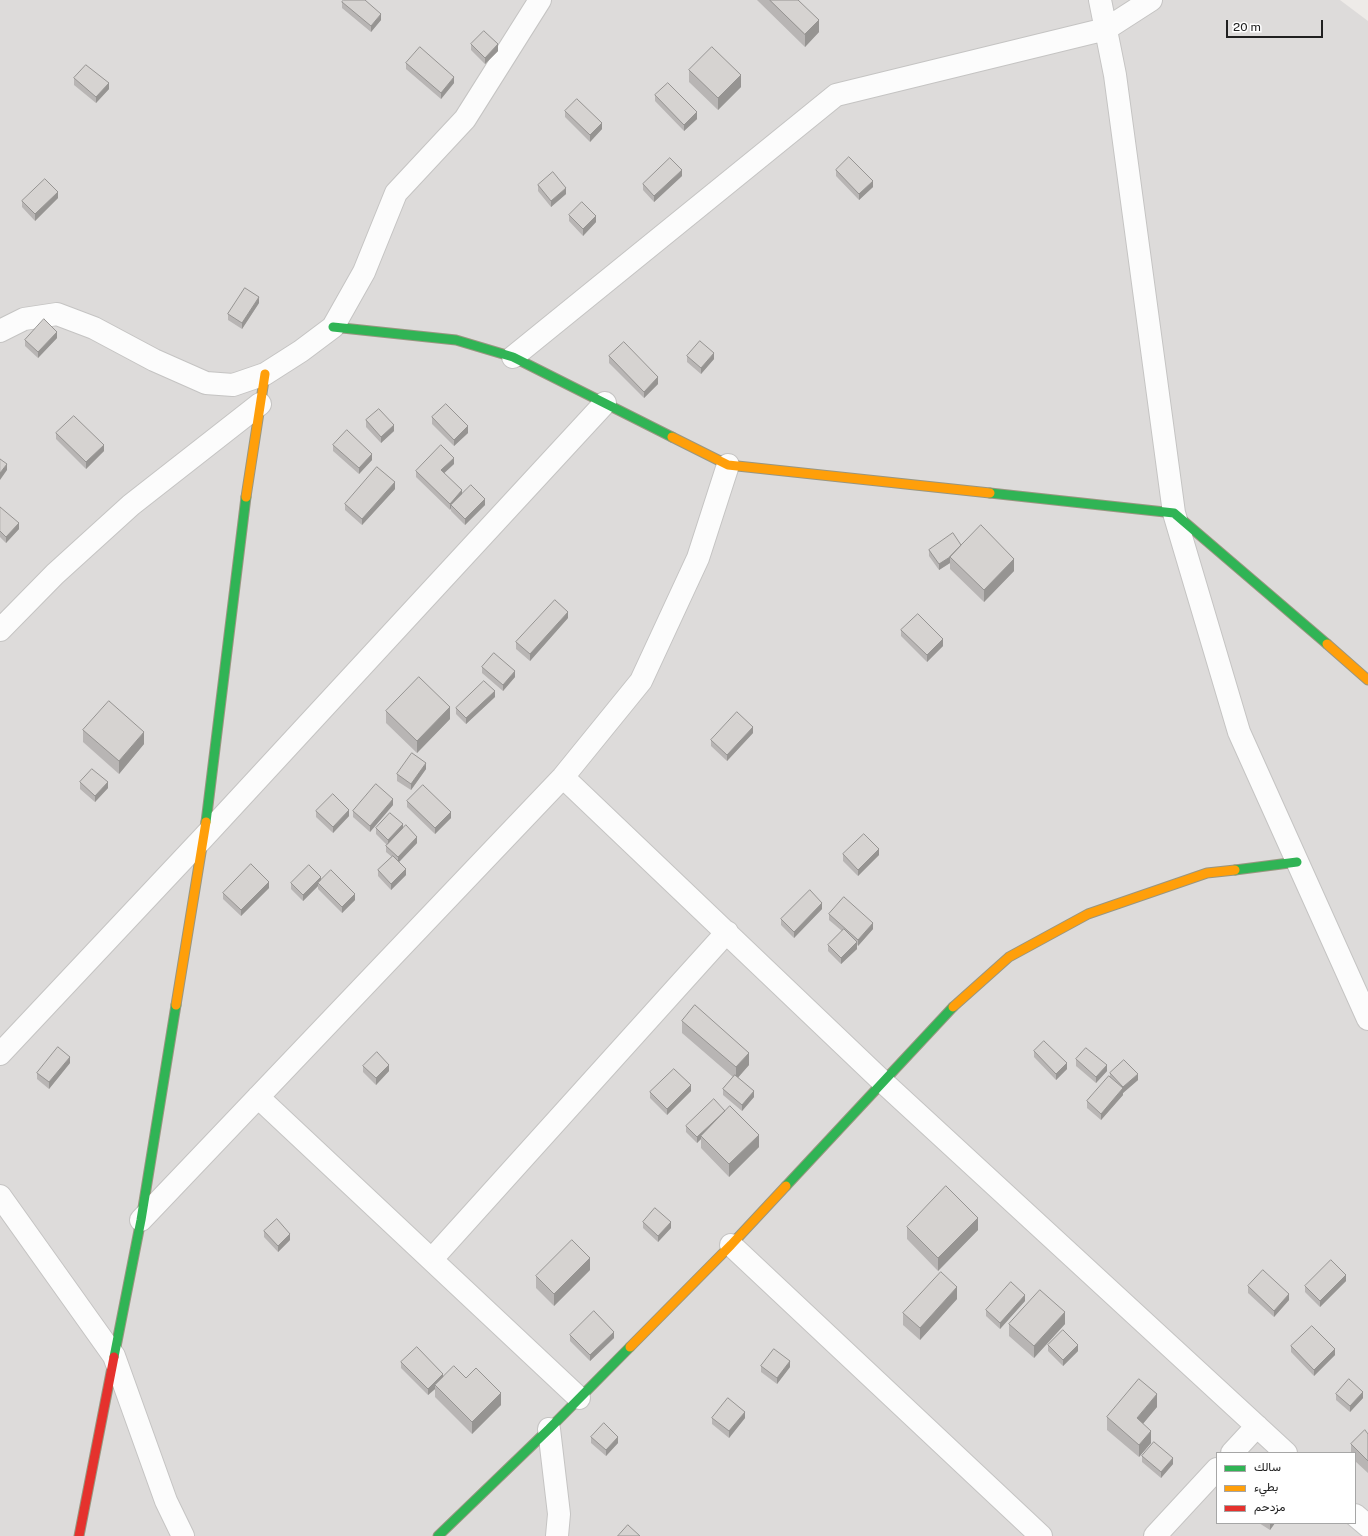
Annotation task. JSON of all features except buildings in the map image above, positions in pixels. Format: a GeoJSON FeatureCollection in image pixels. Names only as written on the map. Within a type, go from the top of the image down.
{"type":"FeatureCollection","features":[{"type":"Feature","properties":{"kind":"street"},"geometry":{"type":"LineString","coordinates":[[0,331],[24,319],[57,314],[94,328],[154,360],[206,383],[233,386],[265,374],[301,351],[333,327],[364,272],[396,193],[464,119],[540,0]]}},
{"type":"Feature","properties":{"kind":"street"},"geometry":{"type":"LineString","coordinates":[[1100,0],[1115,75],[1174,513],[1239,732],[1368,1019]]}},
{"type":"Feature","properties":{"kind":"street"},"geometry":{"type":"LineString","coordinates":[[512,357],[836,95],[1106,29],[1151,0]]}},
{"type":"Feature","properties":{"kind":"street"},"geometry":{"type":"LineString","coordinates":[[333,327],[456,340],[512,357],[728,465],[1174,513],[1368,680]]}},
{"type":"Feature","properties":{"kind":"street"},"geometry":{"type":"LineString","coordinates":[[79,1536],[141,1220],[204,837],[249,473],[265,374]]}},
{"type":"Feature","properties":{"kind":"street"},"geometry":{"type":"LineString","coordinates":[[0,1054],[204,837],[605,403]]}},
{"type":"Feature","properties":{"kind":"street"},"geometry":{"type":"LineString","coordinates":[[0,630],[54,574],[131,505],[260,404]]}},
{"type":"Feature","properties":{"kind":"street"},"geometry":{"type":"LineString","coordinates":[[141,1220],[563,777],[641,681],[698,558],[728,465]]}},
{"type":"Feature","properties":{"kind":"street"},"geometry":{"type":"LineString","coordinates":[[563,777],[883,1082],[1285,1452]]}},
{"type":"Feature","properties":{"kind":"street"},"geometry":{"type":"LineString","coordinates":[[438,1536],[548,1429],[730,1245],[953,1007],[1009,957],[1088,914],[1207,873],[1297,862]]}},
{"type":"Feature","properties":{"kind":"street"},"geometry":{"type":"LineString","coordinates":[[432,1259],[727,932]]}},
{"type":"Feature","properties":{"kind":"street"},"geometry":{"type":"LineString","coordinates":[[258,1097],[579,1398]]}},
{"type":"Feature","properties":{"kind":"street"},"geometry":{"type":"LineString","coordinates":[[0,1196],[114,1356],[166,1501],[183,1536]]}},
{"type":"Feature","properties":{"kind":"street"},"geometry":{"type":"LineString","coordinates":[[730,1245],[1041,1536]]}},
{"type":"Feature","properties":{"kind":"street"},"geometry":{"type":"LineString","coordinates":[[1233,1452],[1257,1426]]}},
{"type":"Feature","properties":{"kind":"street"},"geometry":{"type":"LineString","coordinates":[[548,1429],[559,1514],[557,1536]]}},
{"type":"Feature","properties":{"kind":"street"},"geometry":{"type":"LineString","coordinates":[[1155,1536],[1216,1470]]}},
{"type":"Feature","properties":{"kind":"street"},"geometry":{"type":"LineString","coordinates":[[559,1514],[571,1536]]}},
{"type":"Feature","properties":{"kind":"street"},"geometry":{"type":"LineString","coordinates":[[1356,1516],[1368,1526]]}},
{"type":"Feature","properties":{"kind":"shaded area"},"geometry":{"type":"Polygon","coordinates":[[[0,0],[1340,0],[1368,21],[1368,1536],[0,1536],[0,0]]]}},
{"type":"Feature","properties":{"kind":"traffic: fast"},"geometry":{"type":"LineString","coordinates":[[333,327],[456,340],[513,357],[672,437]]}},
{"type":"Feature","properties":{"kind":"traffic: fast"},"geometry":{"type":"LineString","coordinates":[[990,493],[1174,513],[1327,644]]}},
{"type":"Feature","properties":{"kind":"traffic: fast"},"geometry":{"type":"LineString","coordinates":[[206,822],[246,497]]}},
{"type":"Feature","properties":{"kind":"traffic: fast"},"geometry":{"type":"LineString","coordinates":[[1235,870],[1297,862]]}},
{"type":"Feature","properties":{"kind":"traffic: fast"},"geometry":{"type":"LineString","coordinates":[[114,1357],[141,1220],[176,1005]]}},
{"type":"Feature","properties":{"kind":"traffic: fast"},"geometry":{"type":"LineString","coordinates":[[786,1186],[953,1007]]}},
{"type":"Feature","properties":{"kind":"traffic: fast"},"geometry":{"type":"LineString","coordinates":[[438,1536],[549,1429],[630,1347]]}},
{"type":"Feature","properties":{"kind":"traffic: slow"},"geometry":{"type":"LineString","coordinates":[[246,497],[265,374]]}},
{"type":"Feature","properties":{"kind":"traffic: slow"},"geometry":{"type":"LineString","coordinates":[[672,437],[728,465],[990,493]]}},
{"type":"Feature","properties":{"kind":"traffic: slow"},"geometry":{"type":"LineString","coordinates":[[1327,644],[1368,680]]}},
{"type":"Feature","properties":{"kind":"traffic: slow"},"geometry":{"type":"LineString","coordinates":[[176,1005],[206,822]]}},
{"type":"Feature","properties":{"kind":"traffic: slow"},"geometry":{"type":"LineString","coordinates":[[953,1007],[1009,957],[1088,914],[1207,873],[1235,870]]}},
{"type":"Feature","properties":{"kind":"traffic: slow"},"geometry":{"type":"LineString","coordinates":[[630,1347],[731,1245],[786,1186]]}},
{"type":"Feature","properties":{"kind":"traffic: jam"},"geometry":{"type":"LineString","coordinates":[[79,1536],[114,1357]]}}]}
